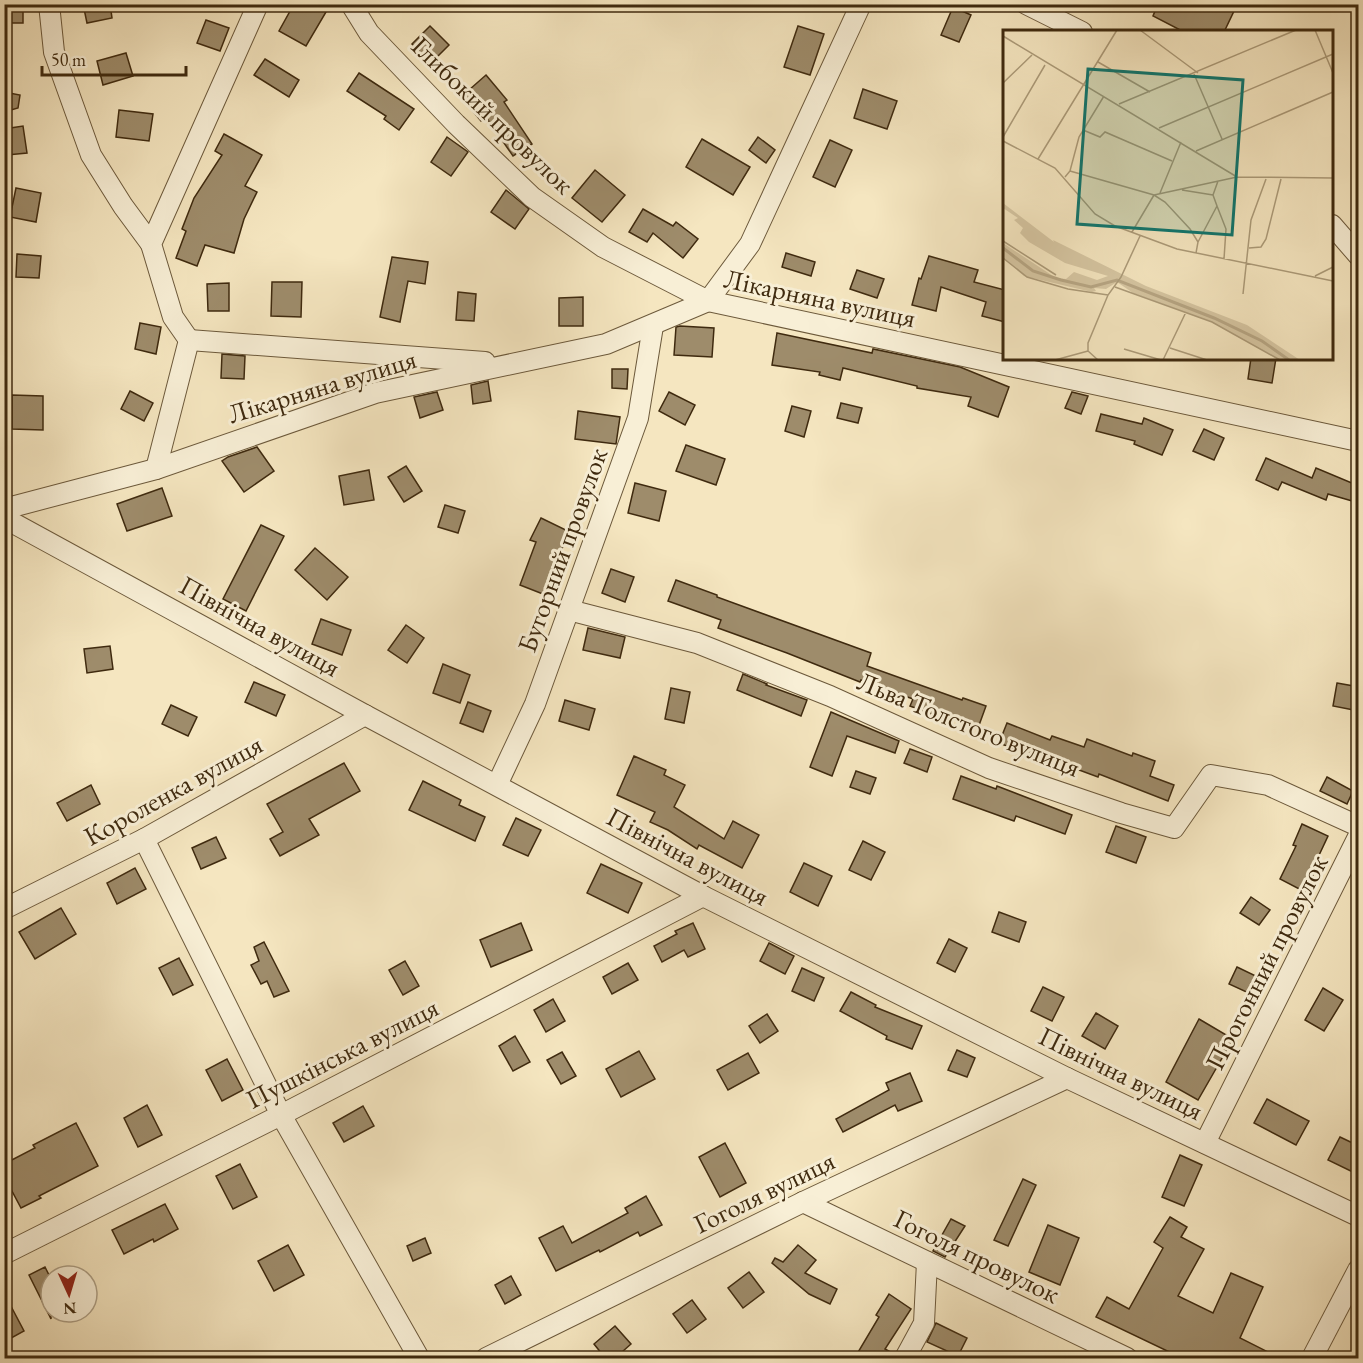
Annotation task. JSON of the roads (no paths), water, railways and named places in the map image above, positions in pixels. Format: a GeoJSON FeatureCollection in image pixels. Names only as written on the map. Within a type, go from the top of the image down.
{"type":"FeatureCollection","features":[{"type":"Feature","properties":{"kind":"street"},"geometry":{"type":"LineString","coordinates":[[49,4],[54,52],[91,155],[123,206],[151,244],[173,317],[189,339],[506,364]]}},
{"type":"Feature","properties":{"kind":"street"},"geometry":{"type":"LineString","coordinates":[[151,244],[258,4]]}},
{"type":"Feature","properties":{"kind":"street","name":"Глибокий провулок"},"geometry":{"type":"LineString","coordinates":[[351,4],[369,33],[456,124],[532,197],[603,247],[708,301]]}},
{"type":"Feature","properties":{"kind":"street"},"geometry":{"type":"LineString","coordinates":[[708,301],[750,244],[861,4]]}},
{"type":"Feature","properties":{"kind":"street"},"geometry":{"type":"LineString","coordinates":[[1026,4],[1078,30]]}},
{"type":"Feature","properties":{"kind":"street"},"geometry":{"type":"LineString","coordinates":[[1333,226],[1359,255]]}},
{"type":"Feature","properties":{"kind":"street","name":"Лікарняна вулиця"},"geometry":{"type":"LineString","coordinates":[[4,509],[156,469],[375,393],[606,344],[708,301],[1359,441]]}},
{"type":"Feature","properties":{"kind":"street","name":"Бугорний провулок"},"geometry":{"type":"LineString","coordinates":[[497,785],[535,704],[638,418],[653,326]]}},
{"type":"Feature","properties":{"kind":"street"},"geometry":{"type":"LineString","coordinates":[[156,469],[189,339]]}},
{"type":"Feature","properties":{"kind":"street","name":"Північна вулиця"},"geometry":{"type":"LineString","coordinates":[[4,518],[703,896],[1067,1078],[1359,1216]]}},
{"type":"Feature","properties":{"kind":"street","name":"Льва Толстого вулиця"},"geometry":{"type":"LineString","coordinates":[[569,610],[697,643],[830,696],[989,768],[1121,813],[1174,828],[1211,775],[1268,785],[1359,826]]}},
{"type":"Feature","properties":{"kind":"street","name":"Короленка вулиця"},"geometry":{"type":"LineString","coordinates":[[4,909],[144,839],[365,715]]}},
{"type":"Feature","properties":{"kind":"street","name":"Прогонний провулок"},"geometry":{"type":"LineString","coordinates":[[1205,1143],[1359,837]]}},
{"type":"Feature","properties":{"kind":"street"},"geometry":{"type":"LineString","coordinates":[[144,839],[281,1115],[418,1359]]}},
{"type":"Feature","properties":{"kind":"street","name":"Пушкінська вулиця"},"geometry":{"type":"LineString","coordinates":[[4,1254],[281,1115],[703,896]]}},
{"type":"Feature","properties":{"kind":"street","name":"Гоголя вулиця"},"geometry":{"type":"LineString","coordinates":[[486,1359],[803,1202],[1067,1078]]}},
{"type":"Feature","properties":{"kind":"street","name":"Гоголя провулок"},"geometry":{"type":"LineString","coordinates":[[803,1202],[1127,1359]]}},
{"type":"Feature","properties":{"kind":"street"},"geometry":{"type":"LineString","coordinates":[[904,1359],[924,1323],[927,1262]]}},
{"type":"Feature","properties":{"kind":"street"},"geometry":{"type":"LineString","coordinates":[[1312,1359],[1359,1270]]}}]}
